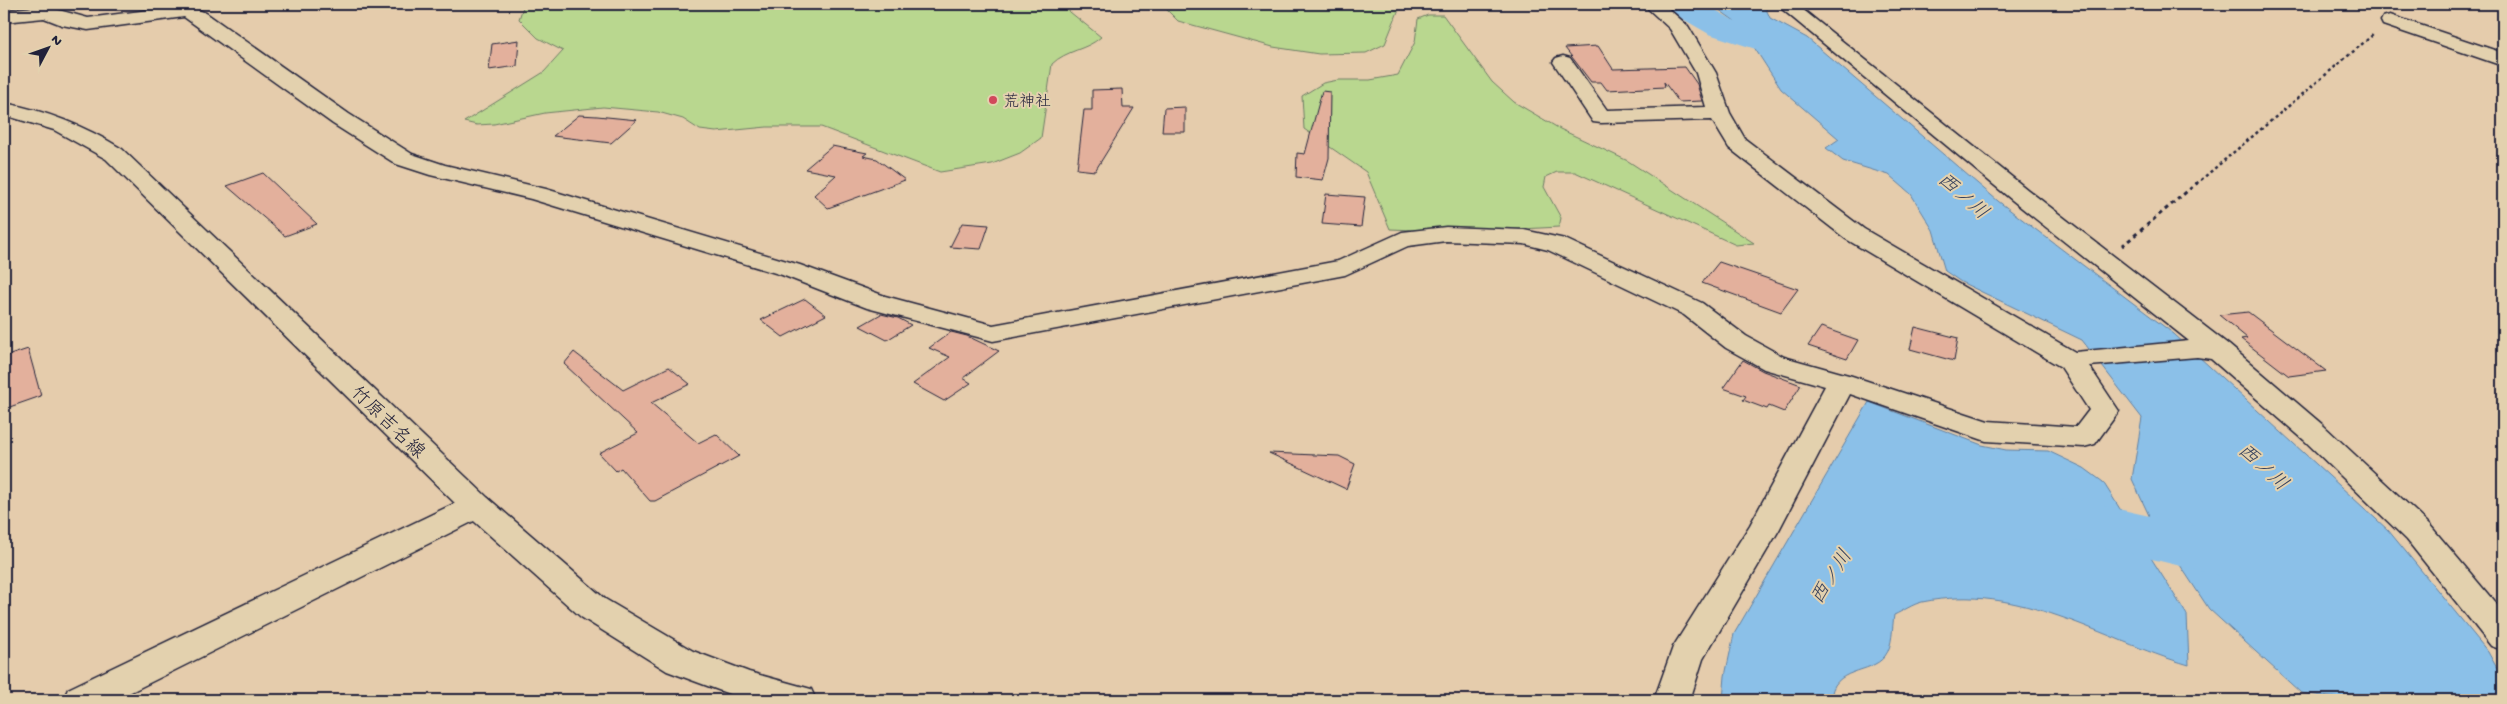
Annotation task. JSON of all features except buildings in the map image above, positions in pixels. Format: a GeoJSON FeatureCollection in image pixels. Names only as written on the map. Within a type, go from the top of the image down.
{"type":"FeatureCollection","features":[{"type":"Feature","properties":{"kind":"street"},"geometry":{"type":"LineString","coordinates":[[1652,4],[1678,26],[1706,73],[1719,113],[1737,142],[1855,234],[2082,359],[2208,350]]}},
{"type":"Feature","properties":{"kind":"street"},"geometry":{"type":"LineString","coordinates":[[1785,4],[2208,350],[2314,433],[2418,532],[2503,636]]}},
{"type":"Feature","properties":{"kind":"street"},"geometry":{"type":"LineString","coordinates":[[4,16],[50,8],[69,21],[88,24],[186,11],[199,17],[341,119],[404,159],[438,170],[538,194],[656,229],[791,270],[876,302],[994,334],[1346,268],[1402,239],[1446,234],[1524,237],[1556,244],[1693,309],[1736,342],[1774,363],[1842,382],[1986,431],[2084,437],[2104,412],[2082,359]]}},
{"type":"Feature","properties":{"kind":"street"},"geometry":{"type":"LineString","coordinates":[[2390,21],[2503,60]]}},
{"type":"Feature","properties":{"kind":"street"},"geometry":{"type":"LineString","coordinates":[[1563,62],[1601,117],[1719,113]]}},
{"type":"Feature","properties":{"kind":"street","name":"竹原吉名線"},"geometry":{"type":"LineString","coordinates":[[4,109],[50,121],[93,140],[114,154],[477,506],[592,608],[680,661],[798,700]]}},
{"type":"Feature","properties":{"kind":"street"},"geometry":{"type":"LineString","coordinates":[[1672,700],[1686,657],[1763,530],[1842,382]]}},
{"type":"Feature","properties":{"kind":"street"},"geometry":{"type":"LineString","coordinates":[[81,700],[477,506]]}},
{"type":"Feature","properties":{"kind":"path"},"geometry":{"type":"LineString","coordinates":[[2118,250],[2390,21]]}},
{"type":"Feature","properties":{"kind":"green space"},"geometry":{"type":"Polygon","coordinates":[[[528,4],[1060,4],[1101,37],[1052,64],[1041,138],[1020,153],[992,164],[940,172],[821,127],[767,127],[716,132],[700,130],[683,119],[658,112],[603,107],[545,113],[494,124],[477,125],[464,122],[544,72],[563,51],[538,38],[519,19],[523,7],[528,4]]]}},
{"type":"Feature","properties":{"kind":"green space"},"geometry":{"type":"Polygon","coordinates":[[[1161,4],[1401,4],[1385,44],[1366,53],[1319,54],[1273,47],[1178,21],[1161,4]]]}},
{"type":"Feature","properties":{"kind":"green space"},"geometry":{"type":"Polygon","coordinates":[[[1428,15],[1443,15],[1492,82],[1514,102],[1560,129],[1628,161],[1754,243],[1736,245],[1575,172],[1557,172],[1546,177],[1544,187],[1561,218],[1559,227],[1466,232],[1390,229],[1366,172],[1304,129],[1302,96],[1323,83],[1338,80],[1370,80],[1398,75],[1415,42],[1418,19],[1428,15]]]}},
{"type":"Feature","properties":{"kind":"water"},"geometry":{"type":"Polygon","coordinates":[[[1711,4],[1764,4],[1770,18],[1807,38],[1998,201],[2174,334],[2388,530],[2488,652],[2503,679],[2503,700],[2352,700],[2301,693],[2209,609],[2153,524],[2132,479],[2142,418],[2082,340],[1961,282],[1945,271],[1933,230],[1911,194],[1889,175],[1843,161],[1826,148],[1839,139],[1781,89],[1739,24],[1711,4]]]}},
{"type":"Feature","properties":{"kind":"water"},"geometry":{"type":"Polygon","coordinates":[[[1869,402],[1982,445],[2006,450],[2048,451],[2084,468],[2103,482],[2187,615],[2189,665],[2059,616],[2026,606],[1993,600],[1958,598],[1922,602],[1894,615],[1888,652],[1879,662],[1853,672],[1838,681],[1833,689],[1831,700],[1723,700],[1725,676],[1734,634],[1869,402]]]}},
{"type":"Feature","properties":{"kind":"waterway","name":"西ノ川"},"geometry":{"type":"LineString","coordinates":[[1681,4],[1721,27],[1793,50]]}},
{"type":"Feature","properties":{"kind":"waterway","name":"西ノ川"},"geometry":{"type":"LineString","coordinates":[[2069,519],[2230,556]]}},
{"type":"Feature","properties":{"kind":"place","name":"荒神社"},"geometry":{"type":"Point","coordinates":[993,100]}}]}
